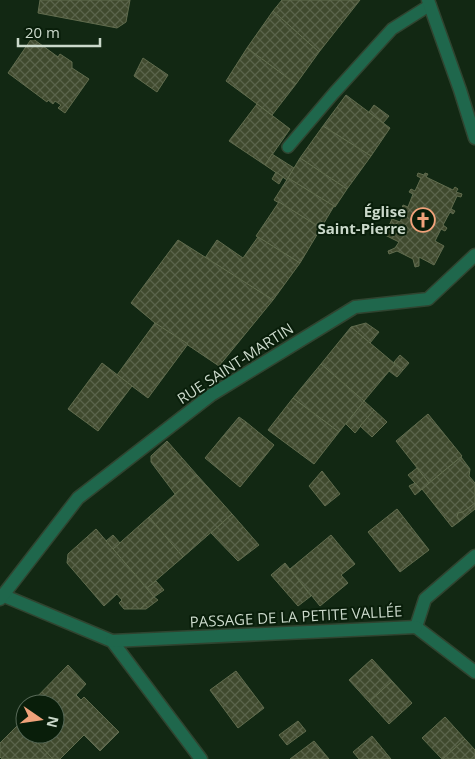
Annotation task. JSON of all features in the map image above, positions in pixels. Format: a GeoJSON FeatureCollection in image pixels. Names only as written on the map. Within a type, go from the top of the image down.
{"type":"FeatureCollection","features":[{"type":"Feature","properties":{"kind":"street"},"geometry":{"type":"LineString","coordinates":[[429,3],[475,138]]}},
{"type":"Feature","properties":{"kind":"street","name":"RUE SAINT-MARTIN"},"geometry":{"type":"LineString","coordinates":[[1,595],[78,498],[211,395],[355,307],[428,299],[475,255]]}},
{"type":"Feature","properties":{"kind":"street","name":"PASSAGE DE LA PETITE VALLÉE"},"geometry":{"type":"LineString","coordinates":[[112,641],[416,627],[425,599],[475,556]]}},
{"type":"Feature","properties":{"kind":"street"},"geometry":{"type":"LineString","coordinates":[[1,595],[112,641],[201,759]]}},
{"type":"Feature","properties":{"kind":"street"},"geometry":{"type":"LineString","coordinates":[[416,627],[475,672]]}},
{"type":"Feature","properties":{"kind":"lane"},"geometry":{"type":"LineString","coordinates":[[288,147],[392,29],[429,3]]}},
{"type":"Feature","properties":{"kind":"building"},"geometry":{"type":"Polygon","coordinates":[[[40,0],[130,0],[126,22],[117,28],[38,13],[40,0]]]}},
{"type":"Feature","properties":{"kind":"building"},"geometry":{"type":"Polygon","coordinates":[[[282,0],[360,0],[319,52],[273,11],[282,0]]]}},
{"type":"Feature","properties":{"kind":"building"},"geometry":{"type":"Polygon","coordinates":[[[273,11],[319,52],[296,84],[247,48],[273,11]]]}},
{"type":"Feature","properties":{"kind":"building"},"geometry":{"type":"Polygon","coordinates":[[[32,38],[58,57],[60,54],[72,62],[72,68],[89,79],[65,113],[58,108],[61,105],[55,101],[53,104],[48,100],[47,102],[8,73],[32,38]]]}},
{"type":"Feature","properties":{"kind":"building"},"geometry":{"type":"Polygon","coordinates":[[[247,48],[296,84],[272,115],[226,81],[247,48]]]}},
{"type":"Feature","properties":{"kind":"building"},"geometry":{"type":"Polygon","coordinates":[[[143,58],[168,75],[157,92],[134,76],[143,58]]]}},
{"type":"Feature","properties":{"kind":"building"},"geometry":{"type":"Polygon","coordinates":[[[346,95],[390,128],[371,156],[323,126],[346,95]]]}},
{"type":"Feature","properties":{"kind":"building"},"geometry":{"type":"Polygon","coordinates":[[[257,104],[290,129],[265,165],[229,141],[257,104]]]}},
{"type":"Feature","properties":{"kind":"building"},"geometry":{"type":"Polygon","coordinates":[[[374,105],[389,116],[383,123],[369,112],[374,105]]]}},
{"type":"Feature","properties":{"kind":"building"},"geometry":{"type":"Polygon","coordinates":[[[323,126],[371,156],[347,189],[300,158],[323,126]]]}},
{"type":"Feature","properties":{"kind":"building"},"geometry":{"type":"Polygon","coordinates":[[[272,154],[294,168],[287,180],[265,165],[272,154]]]}},
{"type":"Feature","properties":{"kind":"building"},"geometry":{"type":"Polygon","coordinates":[[[300,158],[347,189],[335,207],[288,178],[300,158]]]}},
{"type":"Feature","properties":{"kind":"building"},"geometry":{"type":"Polygon","coordinates":[[[276,172],[283,177],[279,184],[272,179],[276,172]]]}},
{"type":"Feature","properties":{"kind":"building","name":"Église Saint-Pierre"},"geometry":{"type":"Polygon","coordinates":[[[418,173],[428,174],[426,177],[453,190],[455,187],[458,189],[456,192],[462,194],[461,197],[457,196],[451,209],[455,211],[453,214],[450,212],[443,225],[447,228],[445,231],[441,229],[435,241],[444,246],[434,265],[419,257],[419,266],[415,267],[413,259],[397,251],[389,254],[388,251],[395,248],[399,242],[385,235],[392,219],[400,222],[406,210],[402,208],[403,205],[408,207],[413,194],[409,192],[411,189],[415,191],[421,178],[417,176],[418,173]]]}},
{"type":"Feature","properties":{"kind":"building"},"geometry":{"type":"Polygon","coordinates":[[[288,178],[334,206],[321,228],[274,200],[288,178]]]}},
{"type":"Feature","properties":{"kind":"building"},"geometry":{"type":"Polygon","coordinates":[[[279,202],[321,228],[300,263],[256,236],[279,202]]]}},
{"type":"Feature","properties":{"kind":"building"},"geometry":{"type":"Polygon","coordinates":[[[258,237],[300,263],[273,300],[205,258],[217,240],[243,258],[258,237]]]}},
{"type":"Feature","properties":{"kind":"building"},"geometry":{"type":"Polygon","coordinates":[[[178,240],[273,300],[219,366],[155,323],[131,303],[178,240]]]}},
{"type":"Feature","properties":{"kind":"building"},"geometry":{"type":"Polygon","coordinates":[[[155,323],[188,344],[148,398],[117,375],[155,323]]]}},
{"type":"Feature","properties":{"kind":"building"},"geometry":{"type":"Polygon","coordinates":[[[366,323],[379,332],[370,343],[351,327],[366,323]]]}},
{"type":"Feature","properties":{"kind":"building"},"geometry":{"type":"Polygon","coordinates":[[[351,327],[395,364],[364,401],[321,364],[351,327]]]}},
{"type":"Feature","properties":{"kind":"building"},"geometry":{"type":"Polygon","coordinates":[[[400,355],[409,363],[403,370],[394,362],[400,355]]]}},
{"type":"Feature","properties":{"kind":"building"},"geometry":{"type":"Polygon","coordinates":[[[102,363],[132,386],[98,431],[68,409],[102,363]]]}},
{"type":"Feature","properties":{"kind":"building"},"geometry":{"type":"Polygon","coordinates":[[[321,364],[364,401],[339,432],[293,398],[321,364]]]}},
{"type":"Feature","properties":{"kind":"building"},"geometry":{"type":"Polygon","coordinates":[[[395,364],[403,370],[397,377],[389,371],[395,364]]]}},
{"type":"Feature","properties":{"kind":"building"},"geometry":{"type":"Polygon","coordinates":[[[293,398],[339,432],[314,464],[268,430],[293,398]]]}},
{"type":"Feature","properties":{"kind":"building"},"geometry":{"type":"Polygon","coordinates":[[[364,401],[374,410],[355,433],[346,424],[364,401]]]}},
{"type":"Feature","properties":{"kind":"building"},"geometry":{"type":"Polygon","coordinates":[[[374,410],[387,422],[372,437],[360,426],[374,410]]]}},
{"type":"Feature","properties":{"kind":"building"},"geometry":{"type":"Polygon","coordinates":[[[428,414],[462,456],[429,483],[396,441],[428,414]]]}},
{"type":"Feature","properties":{"kind":"building"},"geometry":{"type":"Polygon","coordinates":[[[239,417],[246,422],[230,441],[224,435],[239,417]]]}},
{"type":"Feature","properties":{"kind":"building"},"geometry":{"type":"Polygon","coordinates":[[[246,422],[274,445],[240,487],[205,458],[224,435],[230,441],[246,422]]]}},
{"type":"Feature","properties":{"kind":"building"},"geometry":{"type":"Polygon","coordinates":[[[167,441],[197,475],[175,494],[151,462],[151,456],[167,441]]]}},
{"type":"Feature","properties":{"kind":"building"},"geometry":{"type":"Polygon","coordinates":[[[461,457],[470,469],[469,476],[475,483],[475,503],[463,512],[458,513],[457,517],[460,521],[452,527],[422,489],[461,457]]]}},
{"type":"Feature","properties":{"kind":"building"},"geometry":{"type":"Polygon","coordinates":[[[417,468],[429,483],[421,490],[408,475],[417,468]]]}},
{"type":"Feature","properties":{"kind":"building"},"geometry":{"type":"Polygon","coordinates":[[[322,471],[340,494],[325,506],[309,486],[322,471]]]}},
{"type":"Feature","properties":{"kind":"building"},"geometry":{"type":"Polygon","coordinates":[[[197,475],[232,514],[183,557],[149,517],[197,475]]]}},
{"type":"Feature","properties":{"kind":"building"},"geometry":{"type":"Polygon","coordinates":[[[415,483],[421,490],[415,495],[409,486],[415,483]]]}},
{"type":"Feature","properties":{"kind":"building"},"geometry":{"type":"Polygon","coordinates":[[[475,503],[475,509],[460,521],[457,517],[458,513],[463,512],[475,503]]]}},
{"type":"Feature","properties":{"kind":"building"},"geometry":{"type":"Polygon","coordinates":[[[397,509],[429,550],[400,572],[368,532],[397,509]]]}},
{"type":"Feature","properties":{"kind":"building"},"geometry":{"type":"Polygon","coordinates":[[[232,514],[259,545],[238,561],[211,533],[232,514]]]}},
{"type":"Feature","properties":{"kind":"building"},"geometry":{"type":"Polygon","coordinates":[[[149,517],[183,557],[147,588],[113,549],[149,517]]]}},
{"type":"Feature","properties":{"kind":"building"},"geometry":{"type":"Polygon","coordinates":[[[96,529],[154,597],[140,609],[124,609],[119,603],[122,600],[117,594],[104,606],[67,563],[68,554],[96,529]]]}},
{"type":"Feature","properties":{"kind":"building"},"geometry":{"type":"Polygon","coordinates":[[[113,535],[120,543],[113,549],[106,541],[113,535]]]}},
{"type":"Feature","properties":{"kind":"building"},"geometry":{"type":"Polygon","coordinates":[[[331,535],[355,564],[341,575],[348,583],[320,606],[290,569],[331,535]]]}},
{"type":"Feature","properties":{"kind":"building"},"geometry":{"type":"Polygon","coordinates":[[[285,563],[311,596],[298,606],[271,575],[285,563]]]}},
{"type":"Feature","properties":{"kind":"building"},"geometry":{"type":"Polygon","coordinates":[[[156,581],[164,590],[154,597],[147,588],[156,581]]]}},
{"type":"Feature","properties":{"kind":"building"},"geometry":{"type":"Polygon","coordinates":[[[154,597],[158,600],[146,609],[140,609],[154,597]]]}},
{"type":"Feature","properties":{"kind":"building"},"geometry":{"type":"Polygon","coordinates":[[[372,659],[392,681],[369,702],[349,680],[372,659]]]}},
{"type":"Feature","properties":{"kind":"building"},"geometry":{"type":"Polygon","coordinates":[[[68,665],[86,684],[76,695],[81,700],[84,697],[119,732],[100,751],[84,735],[60,759],[53,759],[39,744],[65,744],[65,694],[40,694],[68,665]]]}},
{"type":"Feature","properties":{"kind":"building"},"geometry":{"type":"Polygon","coordinates":[[[236,671],[264,708],[238,728],[210,690],[236,671]]]}},
{"type":"Feature","properties":{"kind":"building"},"geometry":{"type":"Polygon","coordinates":[[[392,681],[412,703],[389,724],[369,702],[392,681]]]}},
{"type":"Feature","properties":{"kind":"building"},"geometry":{"type":"Polygon","coordinates":[[[445,717],[465,739],[442,759],[422,738],[445,717]]]}},
{"type":"Feature","properties":{"kind":"building"},"geometry":{"type":"Polygon","coordinates":[[[298,721],[306,731],[287,745],[279,735],[298,721]]]}},
{"type":"Feature","properties":{"kind":"building"},"geometry":{"type":"Polygon","coordinates":[[[15,728],[15,744],[39,744],[53,759],[2,759],[0,757],[0,743],[15,728]]]}},
{"type":"Feature","properties":{"kind":"building"},"geometry":{"type":"Polygon","coordinates":[[[372,736],[391,759],[359,759],[353,752],[372,736]]]}},
{"type":"Feature","properties":{"kind":"building"},"geometry":{"type":"Polygon","coordinates":[[[465,739],[475,750],[475,759],[443,759],[465,739]]]}},
{"type":"Feature","properties":{"kind":"building"},"geometry":{"type":"Polygon","coordinates":[[[314,741],[329,759],[290,759],[314,741]]]}},
{"type":"Feature","properties":{"kind":"place","name":"Église Saint-Pierre"},"geometry":{"type":"Point","coordinates":[423,220]}}]}
